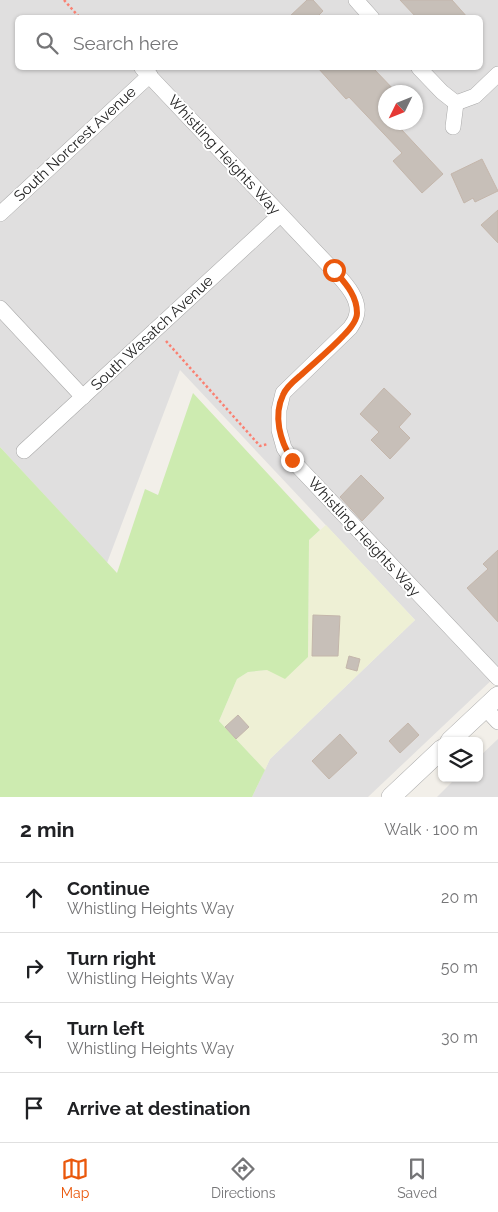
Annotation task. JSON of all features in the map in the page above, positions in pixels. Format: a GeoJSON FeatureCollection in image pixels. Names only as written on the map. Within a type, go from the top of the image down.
{"type":"FeatureCollection","features":[{"type":"Feature","properties":{"kind":"street"},"geometry":{"type":"LineString","coordinates":[[356,0],[369,15]]}},
{"type":"Feature","properties":{"kind":"street"},"geometry":{"type":"LineString","coordinates":[[421,70],[442,92],[456,103]]}},
{"type":"Feature","properties":{"kind":"street","name":"South Norcrest Avenue"},"geometry":{"type":"LineString","coordinates":[[0,214],[146,71]]}},
{"type":"Feature","properties":{"kind":"street","name":"Whistling Heights Way"},"geometry":{"type":"LineString","coordinates":[[146,71],[349,288],[355,301],[357,315],[350,328],[283,393],[279,410],[279,430],[284,448],[292,460],[498,678]]}},
{"type":"Feature","properties":{"kind":"street"},"geometry":{"type":"LineString","coordinates":[[456,103],[475,96],[498,74]]}},
{"type":"Feature","properties":{"kind":"street"},"geometry":{"type":"LineString","coordinates":[[454,127],[456,103]]}},
{"type":"Feature","properties":{"kind":"street","name":"South Wasatch Avenue"},"geometry":{"type":"LineString","coordinates":[[24,451],[280,215]]}},
{"type":"Feature","properties":{"kind":"street"},"geometry":{"type":"LineString","coordinates":[[0,308],[82,397]]}},
{"type":"Feature","properties":{"kind":"street"},"geometry":{"type":"LineString","coordinates":[[454,737],[491,702],[498,722]]}},
{"type":"Feature","properties":{"kind":"street"},"geometry":{"type":"LineString","coordinates":[[391,797],[438,753]]}},
{"type":"Feature","properties":{"kind":"path"},"geometry":{"type":"LineString","coordinates":[[64,0],[77,15]]}},
{"type":"Feature","properties":{"kind":"path"},"geometry":{"type":"LineString","coordinates":[[156,330],[260,446],[282,440]]}},
{"type":"Feature","properties":{"kind":"shaded area"},"geometry":{"type":"Polygon","coordinates":[[[0,0],[498,0],[498,674],[368,797],[252,797],[270,759],[415,620],[180,370],[107,563],[0,447],[0,0]]]}},
{"type":"Feature","properties":{"kind":"shaded area"},"geometry":{"type":"Polygon","coordinates":[[[498,739],[498,797],[437,797],[452,782],[483,782],[483,753],[498,739]]]}},
{"type":"Feature","properties":{"kind":"green space"},"geometry":{"type":"Polygon","coordinates":[[[193,393],[320,530],[309,540],[308,657],[285,679],[267,670],[248,672],[237,679],[219,721],[265,770],[252,797],[0,797],[0,447],[117,573],[145,489],[158,495],[193,393]]]}},
{"type":"Feature","properties":{"kind":"green space"},"geometry":{"type":"Polygon","coordinates":[[[326,525],[415,620],[270,759],[265,770],[219,721],[237,679],[248,672],[267,670],[308,657],[309,540],[326,525]]]}},
{"type":"Feature","properties":{"kind":"building"},"geometry":{"type":"Polygon","coordinates":[[[307,0],[313,0],[323,11],[319,15],[291,15],[307,0]]]}},
{"type":"Feature","properties":{"kind":"building"},"geometry":{"type":"Polygon","coordinates":[[[400,0],[452,0],[465,15],[414,15],[400,0]]]}},
{"type":"Feature","properties":{"kind":"building"},"geometry":{"type":"Polygon","coordinates":[[[320,70],[375,70],[389,85],[378,85],[378,128],[349,97],[346,99],[320,70]]]}},
{"type":"Feature","properties":{"kind":"building"},"geometry":{"type":"Polygon","coordinates":[[[380,130],[402,130],[443,174],[422,193],[393,161],[402,153],[380,130]]]}},
{"type":"Feature","properties":{"kind":"building"},"geometry":{"type":"Polygon","coordinates":[[[482,159],[498,191],[475,202],[473,198],[464,203],[451,174],[482,159]]]}},
{"type":"Feature","properties":{"kind":"building"},"geometry":{"type":"Polygon","coordinates":[[[498,210],[498,243],[481,225],[498,210]]]}},
{"type":"Feature","properties":{"kind":"building"},"geometry":{"type":"Polygon","coordinates":[[[384,388],[411,414],[399,427],[410,438],[390,459],[371,440],[379,432],[360,414],[384,388]]]}},
{"type":"Feature","properties":{"kind":"building"},"geometry":{"type":"Polygon","coordinates":[[[361,475],[384,498],[362,521],[340,497],[361,475]]]}},
{"type":"Feature","properties":{"kind":"building"},"geometry":{"type":"Polygon","coordinates":[[[498,550],[498,622],[467,588],[488,569],[483,564],[498,550]]]}},
{"type":"Feature","properties":{"kind":"building"},"geometry":{"type":"Polygon","coordinates":[[[313,615],[340,616],[338,656],[312,656],[313,615]]]}},
{"type":"Feature","properties":{"kind":"building"},"geometry":{"type":"Polygon","coordinates":[[[349,656],[360,659],[357,671],[346,668],[349,656]]]}},
{"type":"Feature","properties":{"kind":"building"},"geometry":{"type":"Polygon","coordinates":[[[238,715],[249,727],[236,739],[225,727],[238,715]]]}},
{"type":"Feature","properties":{"kind":"building"},"geometry":{"type":"Polygon","coordinates":[[[408,723],[419,735],[400,753],[389,741],[408,723]]]}},
{"type":"Feature","properties":{"kind":"building"},"geometry":{"type":"Polygon","coordinates":[[[340,734],[357,753],[329,779],[312,761],[340,734]]]}},
{"type":"Feature","properties":{"kind":"route"},"geometry":{"type":"LineString","coordinates":[[292,460],[284,448],[279,430],[279,410],[283,393],[339,340],[350,328],[357,315],[355,301],[349,288],[334,270]]}}]}
